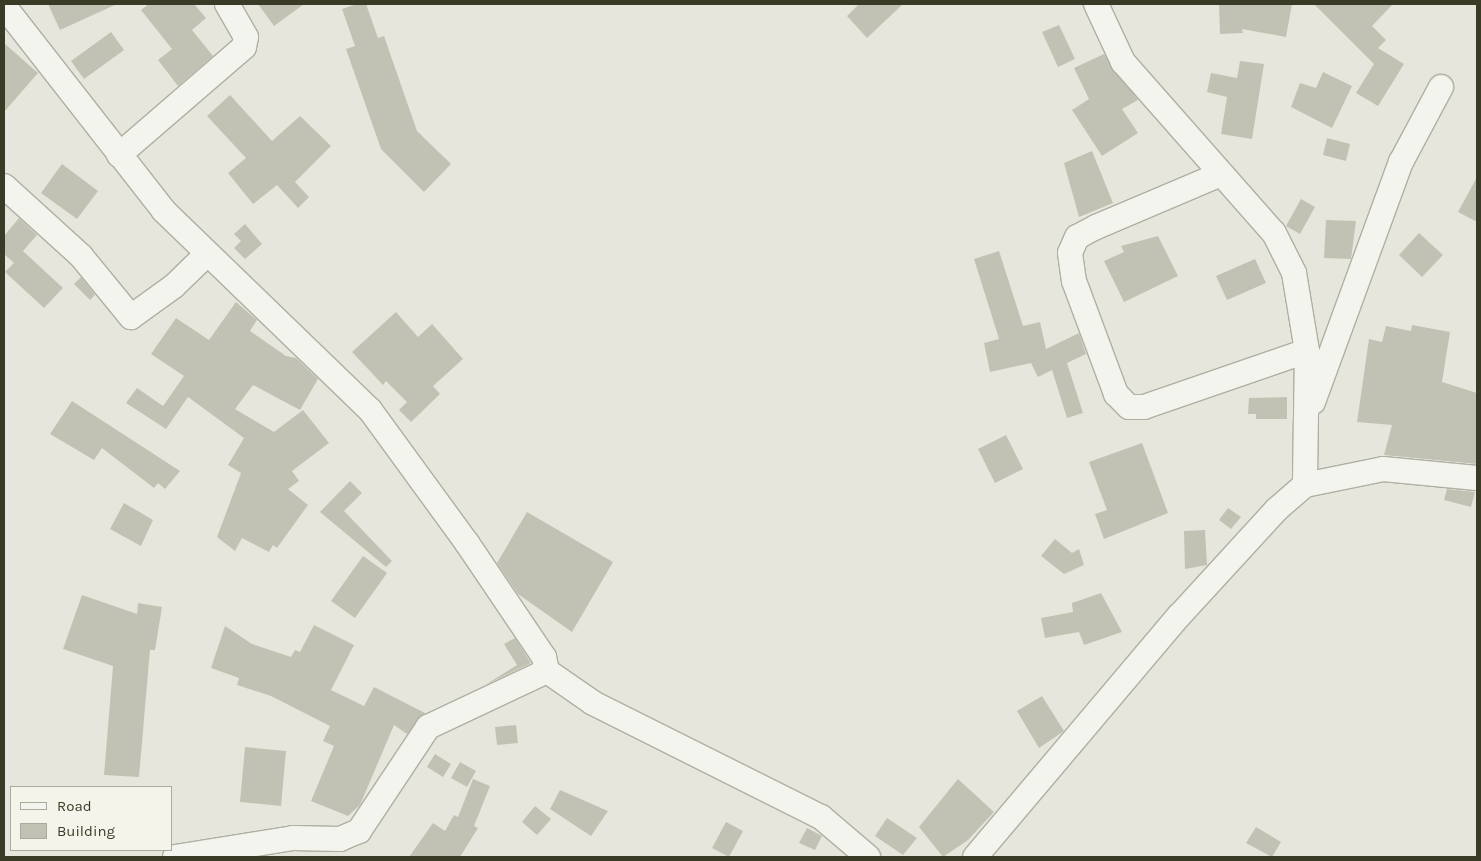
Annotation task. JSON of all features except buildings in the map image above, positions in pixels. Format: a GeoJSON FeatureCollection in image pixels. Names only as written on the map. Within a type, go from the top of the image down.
{"type":"FeatureCollection","features":[{"type":"Feature","properties":{"kind":"street"},"geometry":{"type":"LineString","coordinates":[[119,155],[244,47],[246,37],[227,4]]}},
{"type":"Feature","properties":{"kind":"street"},"geometry":{"type":"LineString","coordinates":[[1096,4],[1124,62],[1274,233],[1294,273],[1307,351],[1309,413],[1305,485]]}},
{"type":"Feature","properties":{"kind":"street"},"geometry":{"type":"LineString","coordinates":[[4,6],[164,211],[370,410],[467,543],[544,657],[546,671],[593,703],[821,817],[868,857]]}},
{"type":"Feature","properties":{"kind":"street"},"geometry":{"type":"LineString","coordinates":[[1309,413],[1390,188],[1441,87]]}},
{"type":"Feature","properties":{"kind":"street"},"geometry":{"type":"LineString","coordinates":[[1221,174],[1096,227],[1077,237],[1070,253],[1074,281],[1116,394],[1130,407],[1144,407],[1307,351]]}},
{"type":"Feature","properties":{"kind":"street"},"geometry":{"type":"LineString","coordinates":[[4,186],[82,256],[131,317],[174,286],[207,254]]}},
{"type":"Feature","properties":{"kind":"street"},"geometry":{"type":"LineString","coordinates":[[975,857],[1179,616],[1276,510],[1305,485],[1383,469],[1477,478]]}},
{"type":"Feature","properties":{"kind":"street"},"geometry":{"type":"LineString","coordinates":[[175,857],[293,838],[340,839],[360,831],[428,727],[546,671]]}}]}
